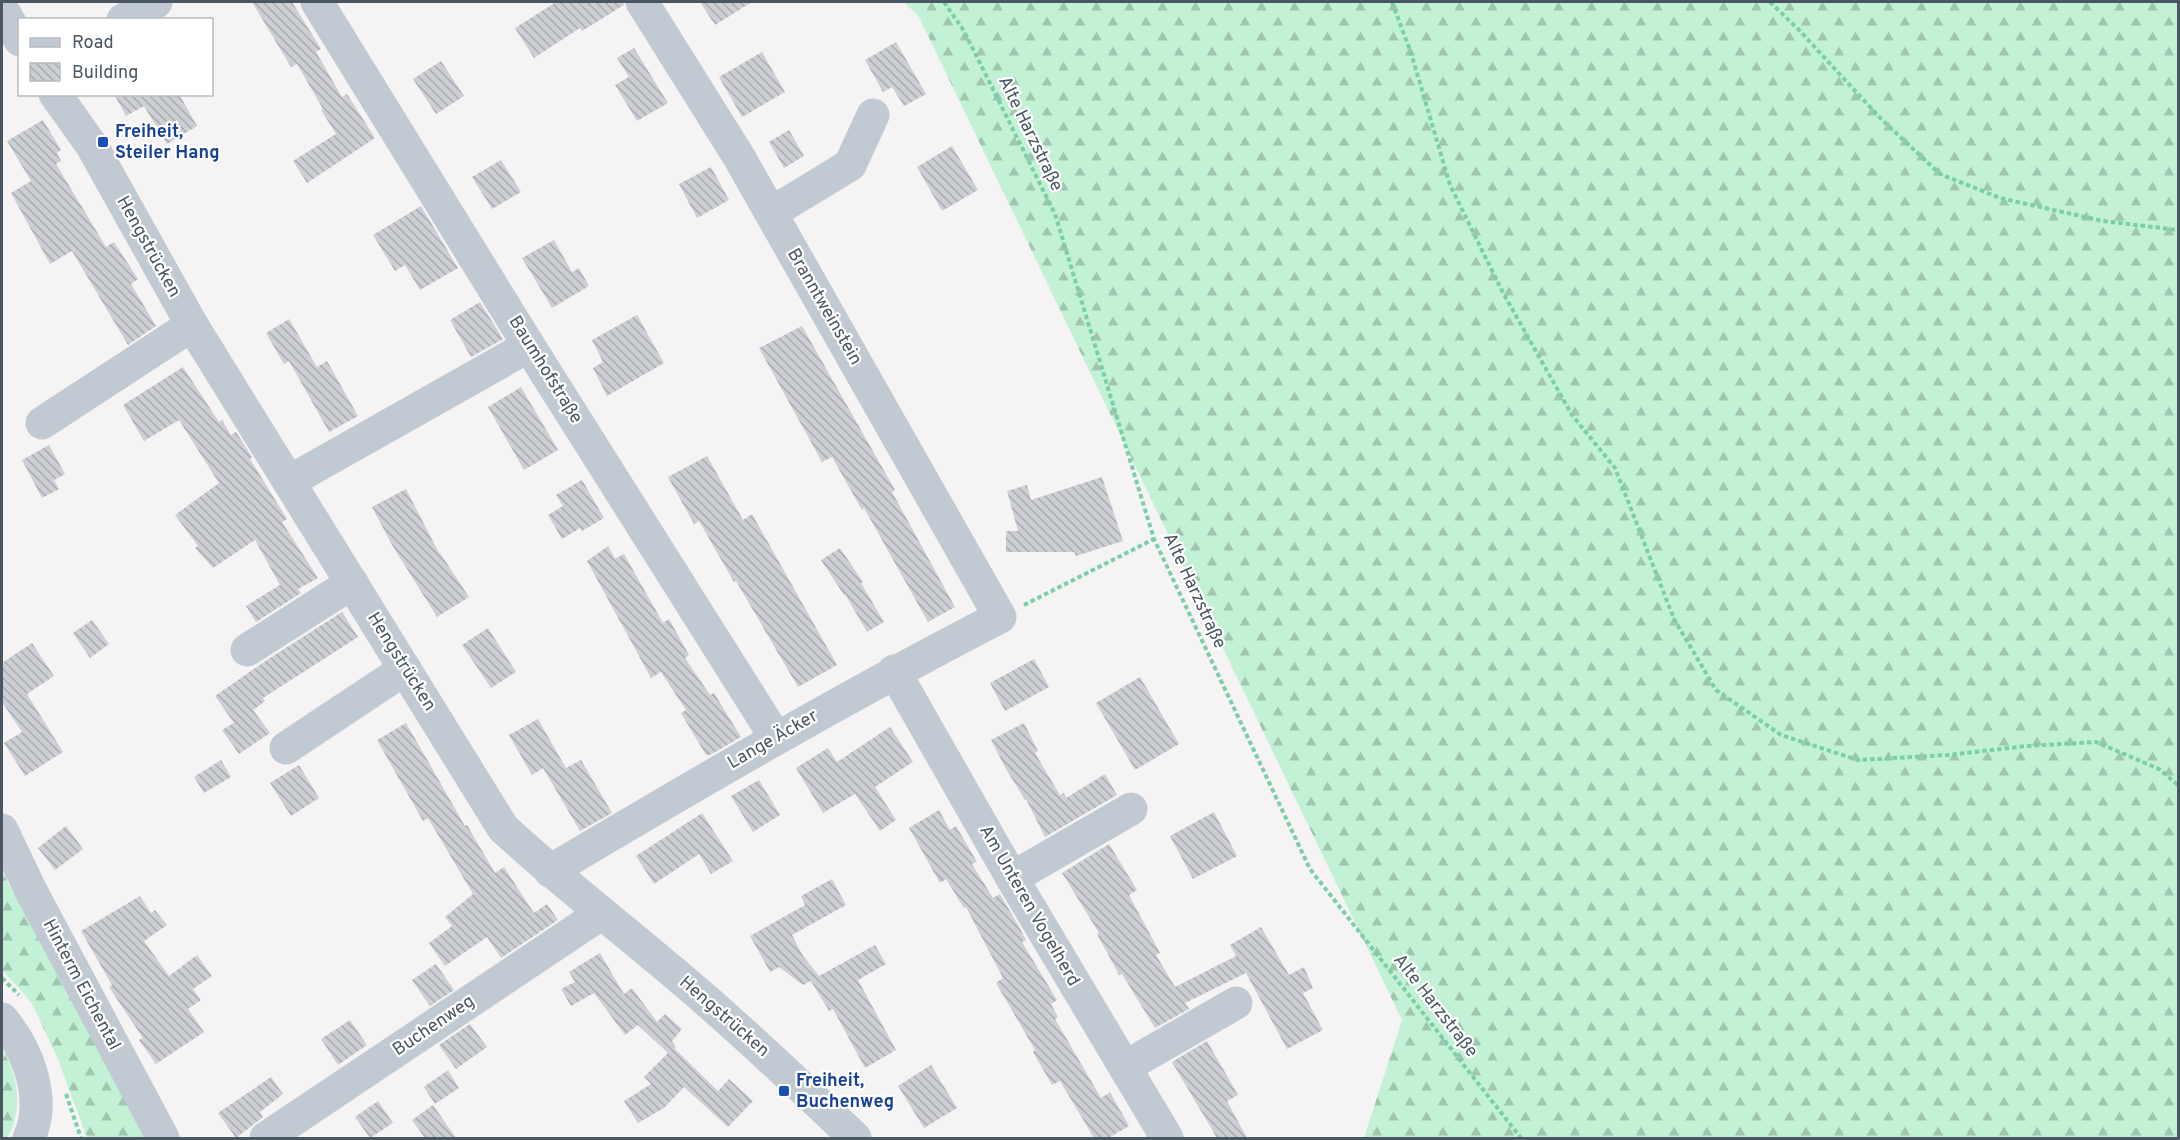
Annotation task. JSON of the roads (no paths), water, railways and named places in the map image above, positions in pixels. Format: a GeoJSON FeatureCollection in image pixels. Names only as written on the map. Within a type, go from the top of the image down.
{"type":"FeatureCollection","features":[{"type":"Feature","properties":{"kind":"street"},"geometry":{"type":"LineString","coordinates":[[127,18],[156,2]]}},
{"type":"Feature","properties":{"kind":"street","name":"Baumhofstraße"},"geometry":{"type":"LineString","coordinates":[[317,2],[529,346],[776,738]]}},
{"type":"Feature","properties":{"kind":"street","name":"Branntweinstein"},"geometry":{"type":"LineString","coordinates":[[642,2],[739,157],[1000,616]]}},
{"type":"Feature","properties":{"kind":"street"},"geometry":{"type":"LineString","coordinates":[[2,9],[18,37]]}},
{"type":"Feature","properties":{"kind":"street","name":"Hengstrücken"},"geometry":{"type":"LineString","coordinates":[[56,96],[92,146],[192,325],[503,828],[550,871],[708,1001],[855,1138]]}},
{"type":"Feature","properties":{"kind":"street"},"geometry":{"type":"LineString","coordinates":[[771,213],[850,165],[873,115]]}},
{"type":"Feature","properties":{"kind":"street"},"geometry":{"type":"LineString","coordinates":[[42,423],[192,325]]}},
{"type":"Feature","properties":{"kind":"street"},"geometry":{"type":"LineString","coordinates":[[290,481],[529,346]]}},
{"type":"Feature","properties":{"kind":"street"},"geometry":{"type":"LineString","coordinates":[[247,650],[352,582]]}},
{"type":"Feature","properties":{"kind":"street","name":"Lange Äcker"},"geometry":{"type":"LineString","coordinates":[[550,871],[894,671],[1000,616]]}},
{"type":"Feature","properties":{"kind":"street"},"geometry":{"type":"LineString","coordinates":[[286,748],[405,669]]}},
{"type":"Feature","properties":{"kind":"street","name":"Am Unteren Vogelherd"},"geometry":{"type":"LineString","coordinates":[[894,671],[1012,878],[1167,1138]]}},
{"type":"Feature","properties":{"kind":"street"},"geometry":{"type":"LineString","coordinates":[[1012,878],[1131,809]]}},
{"type":"Feature","properties":{"kind":"street","name":"Hinterm Eichental"},"geometry":{"type":"LineString","coordinates":[[2,830],[31,891],[163,1138]]}},
{"type":"Feature","properties":{"kind":"street","name":"Buchenweg"},"geometry":{"type":"LineString","coordinates":[[266,1138],[602,913]]}},
{"type":"Feature","properties":{"kind":"street"},"geometry":{"type":"LineString","coordinates":[[1125,1067],[1236,1003]]}},
{"type":"Feature","properties":{"kind":"street"},"geometry":{"type":"LineString","coordinates":[[2,1019],[19,1045],[34,1085],[36,1115],[29,1138]]}},
{"type":"Feature","properties":{"kind":"place","name":"Freiheit, Steiler Hang"},"geometry":{"type":"Point","coordinates":[103,142]}},
{"type":"Feature","properties":{"kind":"place","name":"Freiheit, Buchenweg"},"geometry":{"type":"Point","coordinates":[784,1091]}}]}
